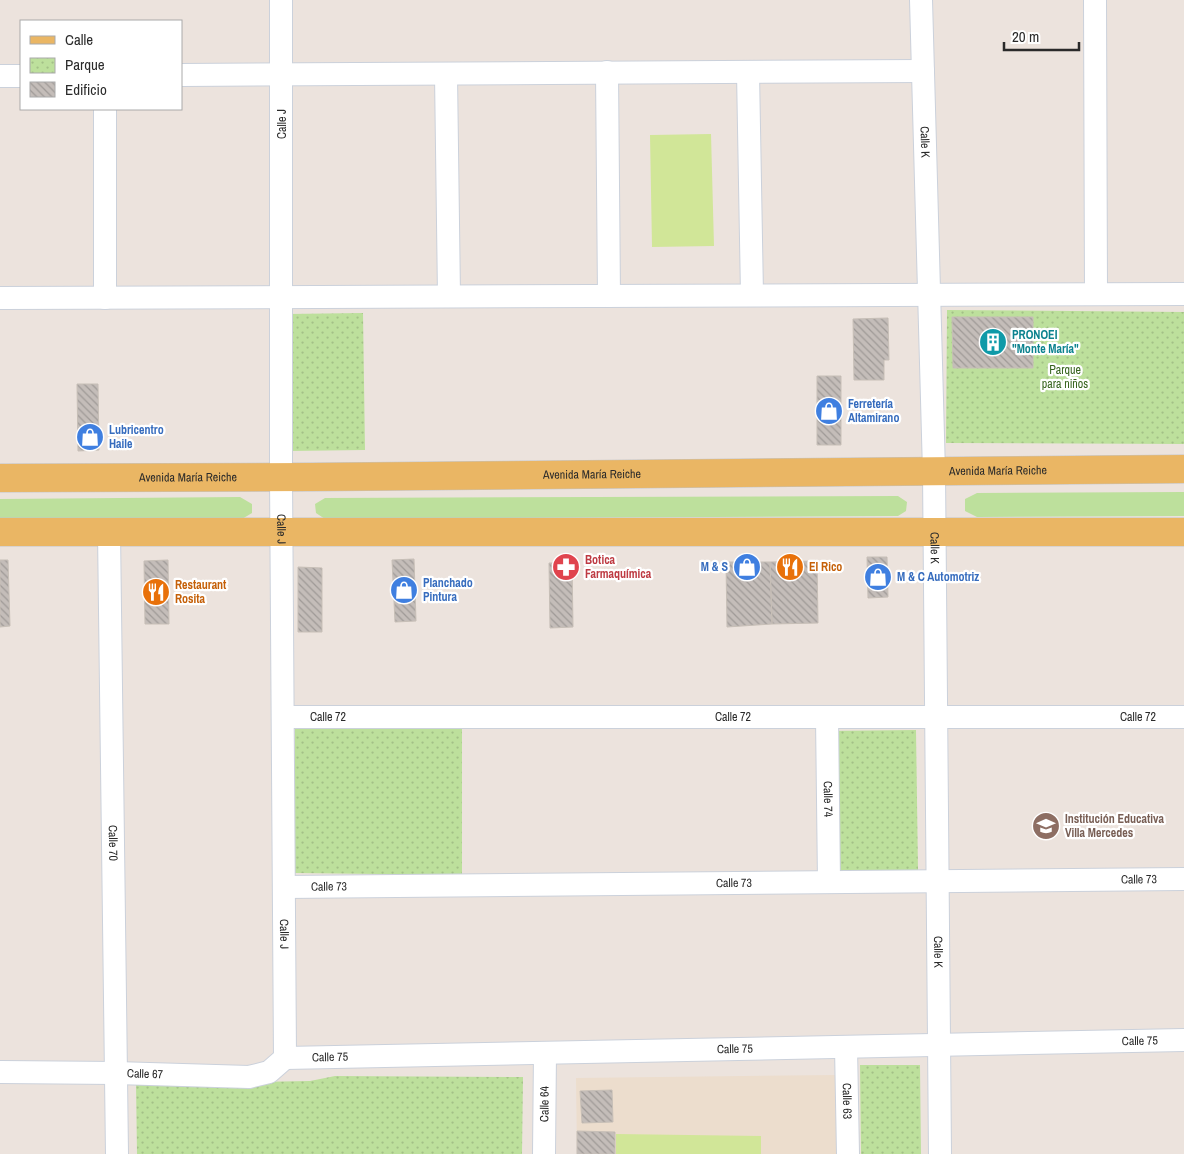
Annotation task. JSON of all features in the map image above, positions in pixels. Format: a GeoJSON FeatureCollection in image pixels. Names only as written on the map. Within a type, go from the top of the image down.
{"type":"FeatureCollection","features":[{"type":"Feature","properties":{"kind":"main road","name":"Avenida María Reiche"},"geometry":{"type":"LineString","coordinates":[[0,478],[1184,469]]}},
{"type":"Feature","properties":{"kind":"main road"},"geometry":{"type":"LineString","coordinates":[[0,532],[1184,532]]}},
{"type":"Feature","properties":{"kind":"street","name":"Calle J"},"geometry":{"type":"LineString","coordinates":[[281,0],[281,532],[285,1058]]}},
{"type":"Feature","properties":{"kind":"street","name":"Calle K"},"geometry":{"type":"LineString","coordinates":[[922,0],[935,532],[940,1154]]}},
{"type":"Feature","properties":{"kind":"street"},"geometry":{"type":"LineString","coordinates":[[1095,0],[1096,294]]}},
{"type":"Feature","properties":{"kind":"street"},"geometry":{"type":"LineString","coordinates":[[182,75],[923,71]]}},
{"type":"Feature","properties":{"kind":"street"},"geometry":{"type":"LineString","coordinates":[[607,72],[609,296]]}},
{"type":"Feature","properties":{"kind":"street"},"geometry":{"type":"LineString","coordinates":[[748,72],[752,295]]}},
{"type":"Feature","properties":{"kind":"street"},"geometry":{"type":"LineString","coordinates":[[446,74],[449,296]]}},
{"type":"Feature","properties":{"kind":"street"},"geometry":{"type":"LineString","coordinates":[[0,76],[20,76]]}},
{"type":"Feature","properties":{"kind":"street"},"geometry":{"type":"LineString","coordinates":[[105,110],[105,298]]}},
{"type":"Feature","properties":{"kind":"street"},"geometry":{"type":"LineString","coordinates":[[0,298],[1184,294]]}},
{"type":"Feature","properties":{"kind":"street","name":"Calle 70"},"geometry":{"type":"LineString","coordinates":[[109,532],[117,1154]]}},
{"type":"Feature","properties":{"kind":"street","name":"Calle 72"},"geometry":{"type":"LineString","coordinates":[[283,717],[1184,717]]}},
{"type":"Feature","properties":{"kind":"street","name":"Calle 74"},"geometry":{"type":"LineString","coordinates":[[826,717],[829,882]]}},
{"type":"Feature","properties":{"kind":"street","name":"Calle 73"},"geometry":{"type":"LineString","coordinates":[[284,888],[1184,879]]}},
{"type":"Feature","properties":{"kind":"street","name":"Calle 75"},"geometry":{"type":"LineString","coordinates":[[285,1058],[1184,1040]]}},
{"type":"Feature","properties":{"kind":"street","name":"Calle 63"},"geometry":{"type":"LineString","coordinates":[[846,1047],[848,1154]]}},
{"type":"Feature","properties":{"kind":"street","name":"Calle 64"},"geometry":{"type":"LineString","coordinates":[[544,1154],[545,1053]]}},
{"type":"Feature","properties":{"kind":"street","name":"Calle 67"},"geometry":{"type":"LineString","coordinates":[[0,1072],[248,1077],[269,1072],[285,1058]]}},
{"type":"Feature","properties":{"kind":"shaded area"},"geometry":{"type":"Polygon","coordinates":[[[838,1075],[839,1154],[577,1154],[576,1078],[838,1075]]]}},
{"type":"Feature","properties":{"kind":"green space"},"geometry":{"type":"Polygon","coordinates":[[[711,134],[714,246],[652,247],[650,135],[711,134]]]}},
{"type":"Feature","properties":{"kind":"green space","name":"Parque para niños"},"geometry":{"type":"Polygon","coordinates":[[[947,310],[1184,312],[1184,444],[946,443],[947,310]]]}},
{"type":"Feature","properties":{"kind":"green space"},"geometry":{"type":"Polygon","coordinates":[[[363,313],[365,450],[289,451],[287,314],[363,313]]]}},
{"type":"Feature","properties":{"kind":"green space"},"geometry":{"type":"Polygon","coordinates":[[[1184,492],[1184,516],[977,517],[965,511],[965,499],[977,493],[1184,492]]]}},
{"type":"Feature","properties":{"kind":"green space"},"geometry":{"type":"Polygon","coordinates":[[[898,496],[907,502],[906,511],[898,516],[325,519],[316,513],[315,504],[325,498],[898,496]]]}},
{"type":"Feature","properties":{"kind":"green space"},"geometry":{"type":"Polygon","coordinates":[[[240,497],[252,504],[252,513],[242,519],[0,520],[0,499],[240,497]]]}},
{"type":"Feature","properties":{"kind":"green space"},"geometry":{"type":"Polygon","coordinates":[[[295,729],[462,729],[462,875],[295,873],[295,729]]]}},
{"type":"Feature","properties":{"kind":"green space"},"geometry":{"type":"Polygon","coordinates":[[[916,730],[918,871],[827,872],[826,731],[916,730]]]}},
{"type":"Feature","properties":{"kind":"green space"},"geometry":{"type":"Polygon","coordinates":[[[860,1065],[920,1065],[921,1154],[861,1154],[860,1065]]]}},
{"type":"Feature","properties":{"kind":"green space"},"geometry":{"type":"Polygon","coordinates":[[[335,1076],[523,1077],[522,1154],[137,1154],[136,1084],[310,1081],[335,1076]]]}},
{"type":"Feature","properties":{"kind":"green space"},"geometry":{"type":"Polygon","coordinates":[[[616,1134],[761,1136],[761,1154],[616,1154],[616,1134]]]}},
{"type":"Feature","properties":{"kind":"building","name":"PRONOEI \"Monte María\""},"geometry":{"type":"Polygon","coordinates":[[[952,317],[1033,317],[1033,368],[953,368],[952,317]]]}},
{"type":"Feature","properties":{"kind":"building"},"geometry":{"type":"Polygon","coordinates":[[[888,318],[889,360],[884,360],[884,380],[854,380],[853,319],[888,318]]]}},
{"type":"Feature","properties":{"kind":"building","name":"Ferretería Altamirano"},"geometry":{"type":"Polygon","coordinates":[[[817,376],[841,376],[841,445],[817,445],[817,376]]]}},
{"type":"Feature","properties":{"kind":"building"},"geometry":{"type":"Polygon","coordinates":[[[77,384],[98,384],[99,450],[78,451],[77,384]]]}},
{"type":"Feature","properties":{"kind":"building","name":"M & C Automotriz"},"geometry":{"type":"Polygon","coordinates":[[[867,557],[887,557],[888,597],[868,598],[867,557]]]}},
{"type":"Feature","properties":{"kind":"building","name":"Planchado Pintura"},"geometry":{"type":"Polygon","coordinates":[[[414,559],[416,621],[395,622],[392,560],[414,559]]]}},
{"type":"Feature","properties":{"kind":"building"},"geometry":{"type":"Polygon","coordinates":[[[0,560],[8,560],[10,626],[0,627],[0,560]]]}},
{"type":"Feature","properties":{"kind":"building","name":"Restaurant Rosita"},"geometry":{"type":"Polygon","coordinates":[[[168,560],[169,624],[145,624],[144,561],[168,560]]]}},
{"type":"Feature","properties":{"kind":"building"},"geometry":{"type":"Polygon","coordinates":[[[817,561],[818,623],[772,624],[770,562],[817,561]]]}},
{"type":"Feature","properties":{"kind":"building"},"geometry":{"type":"Polygon","coordinates":[[[726,562],[770,562],[772,624],[727,627],[726,562]]]}},
{"type":"Feature","properties":{"kind":"building"},"geometry":{"type":"Polygon","coordinates":[[[549,563],[572,563],[573,627],[550,628],[549,563]]]}},
{"type":"Feature","properties":{"kind":"building"},"geometry":{"type":"Polygon","coordinates":[[[298,567],[322,568],[322,632],[298,632],[298,567]]]}},
{"type":"Feature","properties":{"kind":"building"},"geometry":{"type":"Polygon","coordinates":[[[612,1090],[613,1122],[582,1123],[580,1091],[612,1090]]]}},
{"type":"Feature","properties":{"kind":"building"},"geometry":{"type":"Polygon","coordinates":[[[577,1131],[615,1132],[615,1154],[577,1154],[577,1131]]]}},
{"type":"Feature","properties":{"kind":"place","name":"PRONOEI \"Monte María\""},"geometry":{"type":"Point","coordinates":[993,342]}},
{"type":"Feature","properties":{"kind":"place","name":"Ferretería Altamirano"},"geometry":{"type":"Point","coordinates":[829,411]}},
{"type":"Feature","properties":{"kind":"place","name":"Lubricentro Haile"},"geometry":{"type":"Point","coordinates":[90,437]}},
{"type":"Feature","properties":{"kind":"place","name":"Botica Farmaquímica"},"geometry":{"type":"Point","coordinates":[566,567]}},
{"type":"Feature","properties":{"kind":"place","name":"M & S"},"geometry":{"type":"Point","coordinates":[747,567]}},
{"type":"Feature","properties":{"kind":"place","name":"El Rico"},"geometry":{"type":"Point","coordinates":[790,567]}},
{"type":"Feature","properties":{"kind":"place","name":"M & C Automotriz"},"geometry":{"type":"Point","coordinates":[878,577]}},
{"type":"Feature","properties":{"kind":"place","name":"Planchado Pintura"},"geometry":{"type":"Point","coordinates":[404,590]}},
{"type":"Feature","properties":{"kind":"place","name":"Restaurant Rosita"},"geometry":{"type":"Point","coordinates":[156,592]}},
{"type":"Feature","properties":{"kind":"place","name":"Institución Educativa Villa Mercedes"},"geometry":{"type":"Point","coordinates":[1046,826]}}]}
